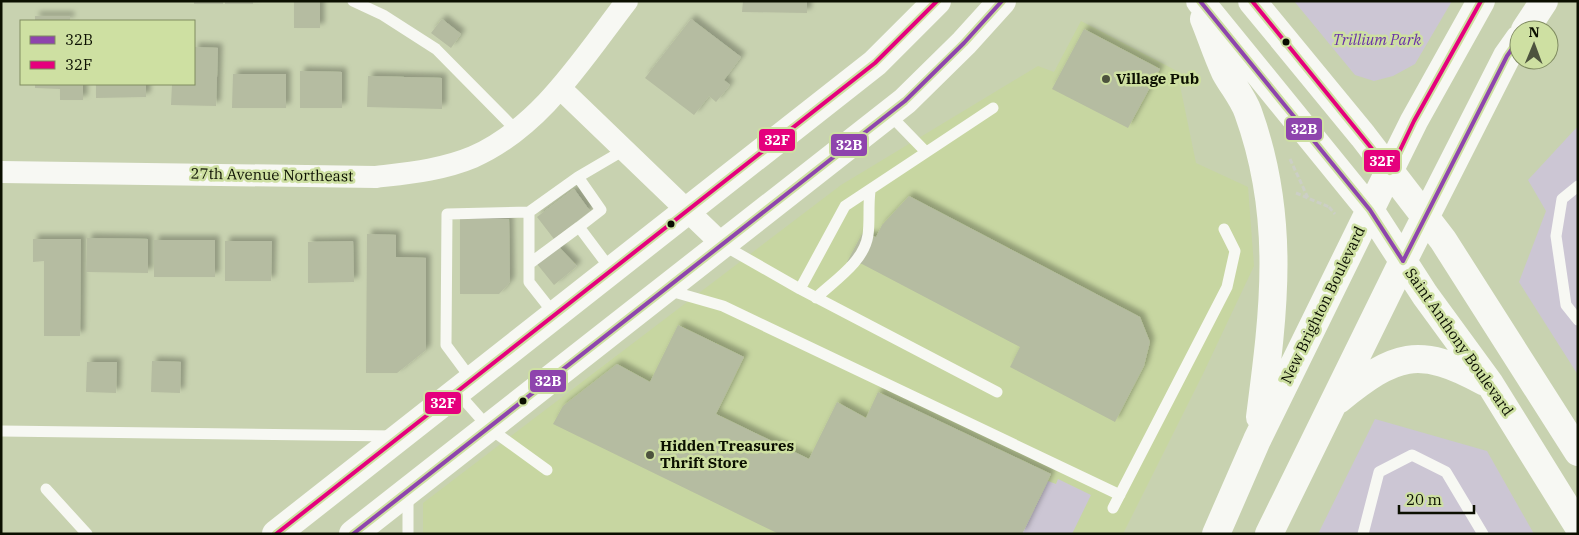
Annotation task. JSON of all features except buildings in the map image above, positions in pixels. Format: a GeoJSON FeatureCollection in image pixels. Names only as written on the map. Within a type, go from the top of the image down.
{"type":"FeatureCollection","features":[{"type":"Feature","properties":{"kind":"main road"},"geometry":{"type":"LineString","coordinates":[[276,534],[875,63],[938,1]]}},
{"type":"Feature","properties":{"kind":"main road"},"geometry":{"type":"LineString","coordinates":[[353,534],[889,114],[964,43],[1002,1]]}},
{"type":"Feature","properties":{"kind":"main road"},"geometry":{"type":"LineString","coordinates":[[1198,1],[1225,70],[1248,110],[1269,194],[1275,278],[1272,329],[1256,440]]}},
{"type":"Feature","properties":{"kind":"main road","name":"Saint Anthony Boulevard"},"geometry":{"type":"LineString","coordinates":[[1198,1],[1370,210],[1402,261],[1490,384],[1578,526]]}},
{"type":"Feature","properties":{"kind":"main road","name":"New Brighton Boulevard"},"geometry":{"type":"LineString","coordinates":[[1216,534],[1256,440],[1414,121],[1481,1]]}},
{"type":"Feature","properties":{"kind":"main road"},"geometry":{"type":"LineString","coordinates":[[1532,20],[1544,1]]}},
{"type":"Feature","properties":{"kind":"main road"},"geometry":{"type":"LineString","coordinates":[[1258,6],[1390,171],[1452,253],[1578,452]]}},
{"type":"Feature","properties":{"kind":"main road"},"geometry":{"type":"LineString","coordinates":[[1269,534],[1402,261],[1509,53]]}},
{"type":"Feature","properties":{"kind":"main road"},"geometry":{"type":"LineString","coordinates":[[1331,406],[1369,376],[1390,364],[1411,358],[1442,361],[1490,384]]}},
{"type":"Feature","properties":{"kind":"street","name":"27th Avenue Northeast"},"geometry":{"type":"LineString","coordinates":[[1,172],[376,177],[426,171],[473,156],[516,130],[560,88],[627,1]]}},
{"type":"Feature","properties":{"kind":"street"},"geometry":{"type":"LineString","coordinates":[[560,88],[723,245]]}},
{"type":"Feature","properties":{"kind":"lane"},"geometry":{"type":"LineString","coordinates":[[353,1],[383,16],[436,49],[516,130]]}},
{"type":"Feature","properties":{"kind":"lane"},"geometry":{"type":"LineString","coordinates":[[800,289],[845,206],[870,191],[925,151],[993,108]]}},
{"type":"Feature","properties":{"kind":"lane"},"geometry":{"type":"LineString","coordinates":[[889,114],[925,151]]}},
{"type":"Feature","properties":{"kind":"lane"},"geometry":{"type":"LineString","coordinates":[[547,470],[489,428],[465,386],[446,345],[447,214],[530,212],[578,177],[624,150]]}},
{"type":"Feature","properties":{"kind":"lane"},"geometry":{"type":"LineString","coordinates":[[529,264],[601,210],[578,177]]}},
{"type":"Feature","properties":{"kind":"lane"},"geometry":{"type":"LineString","coordinates":[[1578,186],[1562,199],[1556,236],[1566,304],[1578,320]]}},
{"type":"Feature","properties":{"kind":"lane"},"geometry":{"type":"LineString","coordinates":[[816,298],[855,263],[868,235],[867,209],[870,191]]}},
{"type":"Feature","properties":{"kind":"lane"},"geometry":{"type":"LineString","coordinates":[[530,212],[528,282],[555,315]]}},
{"type":"Feature","properties":{"kind":"lane"},"geometry":{"type":"LineString","coordinates":[[579,227],[612,271]]}},
{"type":"Feature","properties":{"kind":"lane"},"geometry":{"type":"LineString","coordinates":[[1113,508],[1227,287],[1235,251],[1224,229]]}},
{"type":"Feature","properties":{"kind":"lane"},"geometry":{"type":"LineString","coordinates":[[723,245],[816,298],[997,392]]}},
{"type":"Feature","properties":{"kind":"lane"},"geometry":{"type":"LineString","coordinates":[[666,290],[723,306],[1120,495]]}},
{"type":"Feature","properties":{"kind":"lane"},"geometry":{"type":"LineString","coordinates":[[1,431],[401,436]]}},
{"type":"Feature","properties":{"kind":"lane"},"geometry":{"type":"LineString","coordinates":[[1363,534],[1379,472],[1412,455],[1446,472],[1483,534]]}},
{"type":"Feature","properties":{"kind":"lane"},"geometry":{"type":"LineString","coordinates":[[46,488],[87,534]]}},
{"type":"Feature","properties":{"kind":"lane"},"geometry":{"type":"LineString","coordinates":[[408,490],[408,534]]}},
{"type":"Feature","properties":{"kind":"path"},"geometry":{"type":"LineString","coordinates":[[1288,190],[1329,207]]}},
{"type":"Feature","properties":{"kind":"shaded area"},"geometry":{"type":"Polygon","coordinates":[[[1081,21],[1177,71],[1196,163],[1248,187],[1254,266],[1202,376],[1123,534],[423,534],[423,503],[841,185],[1038,66],[1054,72],[1081,21]]]}},
{"type":"Feature","properties":{"kind":"green space","name":"Trillium Park"},"geometry":{"type":"Polygon","coordinates":[[[1294,1],[1452,1],[1415,64],[1393,76],[1374,81],[1355,75],[1294,1]]]}},
{"type":"Feature","properties":{"kind":"green space"},"geometry":{"type":"Polygon","coordinates":[[[1578,126],[1578,375],[1519,282],[1546,211],[1528,180],[1578,126]]]}},
{"type":"Feature","properties":{"kind":"green space"},"geometry":{"type":"Polygon","coordinates":[[[1375,419],[1487,451],[1534,534],[1318,534],[1375,419]]]}},
{"type":"Feature","properties":{"kind":"green space"},"geometry":{"type":"Polygon","coordinates":[[[1058,479],[1091,495],[1072,534],[1022,534],[1048,481],[1056,484],[1058,479]]]}},
{"type":"Feature","properties":{"kind":"transit line","name":"32F"},"geometry":{"type":"LineString","coordinates":[[276,534],[875,63],[937,1]]}},
{"type":"Feature","properties":{"kind":"transit line","name":"32B"},"geometry":{"type":"LineString","coordinates":[[353,534],[905,101],[964,43],[1002,1]]}},
{"type":"Feature","properties":{"kind":"transit line","name":"32B"},"geometry":{"type":"LineString","coordinates":[[1200,1],[1370,210],[1403,261]]}},
{"type":"Feature","properties":{"kind":"transit line","name":"32F"},"geometry":{"type":"LineString","coordinates":[[1252,1],[1390,171],[1414,121],[1481,1]]}},
{"type":"Feature","properties":{"kind":"transit line","name":"32B"},"geometry":{"type":"LineString","coordinates":[[1403,261],[1509,53]]}},
{"type":"Feature","properties":{"kind":"place","name":"Village Pub"},"geometry":{"type":"Point","coordinates":[1106,79]}},
{"type":"Feature","properties":{"kind":"place","name":"Hidden Treasures Thrift Store"},"geometry":{"type":"Point","coordinates":[650,455]}}]}
